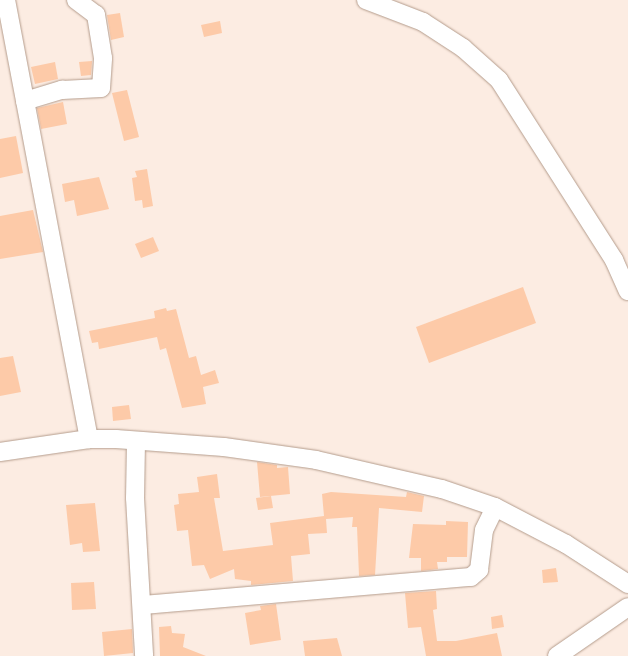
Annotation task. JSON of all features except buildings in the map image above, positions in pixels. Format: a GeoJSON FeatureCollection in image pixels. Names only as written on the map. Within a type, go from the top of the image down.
{"type":"FeatureCollection","features":[{"type":"Feature","properties":{"kind":"street"},"geometry":{"type":"LineString","coordinates":[[6,0],[89,439]]}},
{"type":"Feature","properties":{"kind":"street"},"geometry":{"type":"LineString","coordinates":[[25,101],[62,90],[101,88],[103,58],[96,15],[76,0]]}},
{"type":"Feature","properties":{"kind":"street"},"geometry":{"type":"LineString","coordinates":[[366,0],[423,22],[463,48],[499,80],[614,260],[628,291]]}},
{"type":"Feature","properties":{"kind":"street"},"geometry":{"type":"LineString","coordinates":[[0,452],[89,439],[224,447],[316,460],[442,489],[495,507],[566,544],[628,584]]}},
{"type":"Feature","properties":{"kind":"street"},"geometry":{"type":"LineString","coordinates":[[136,442],[135,498],[143,605],[144,656]]}},
{"type":"Feature","properties":{"kind":"street"},"geometry":{"type":"LineString","coordinates":[[143,605],[471,577],[479,570],[484,530],[495,507]]}},
{"type":"Feature","properties":{"kind":"street"},"geometry":{"type":"LineString","coordinates":[[557,656],[628,607]]}}]}
